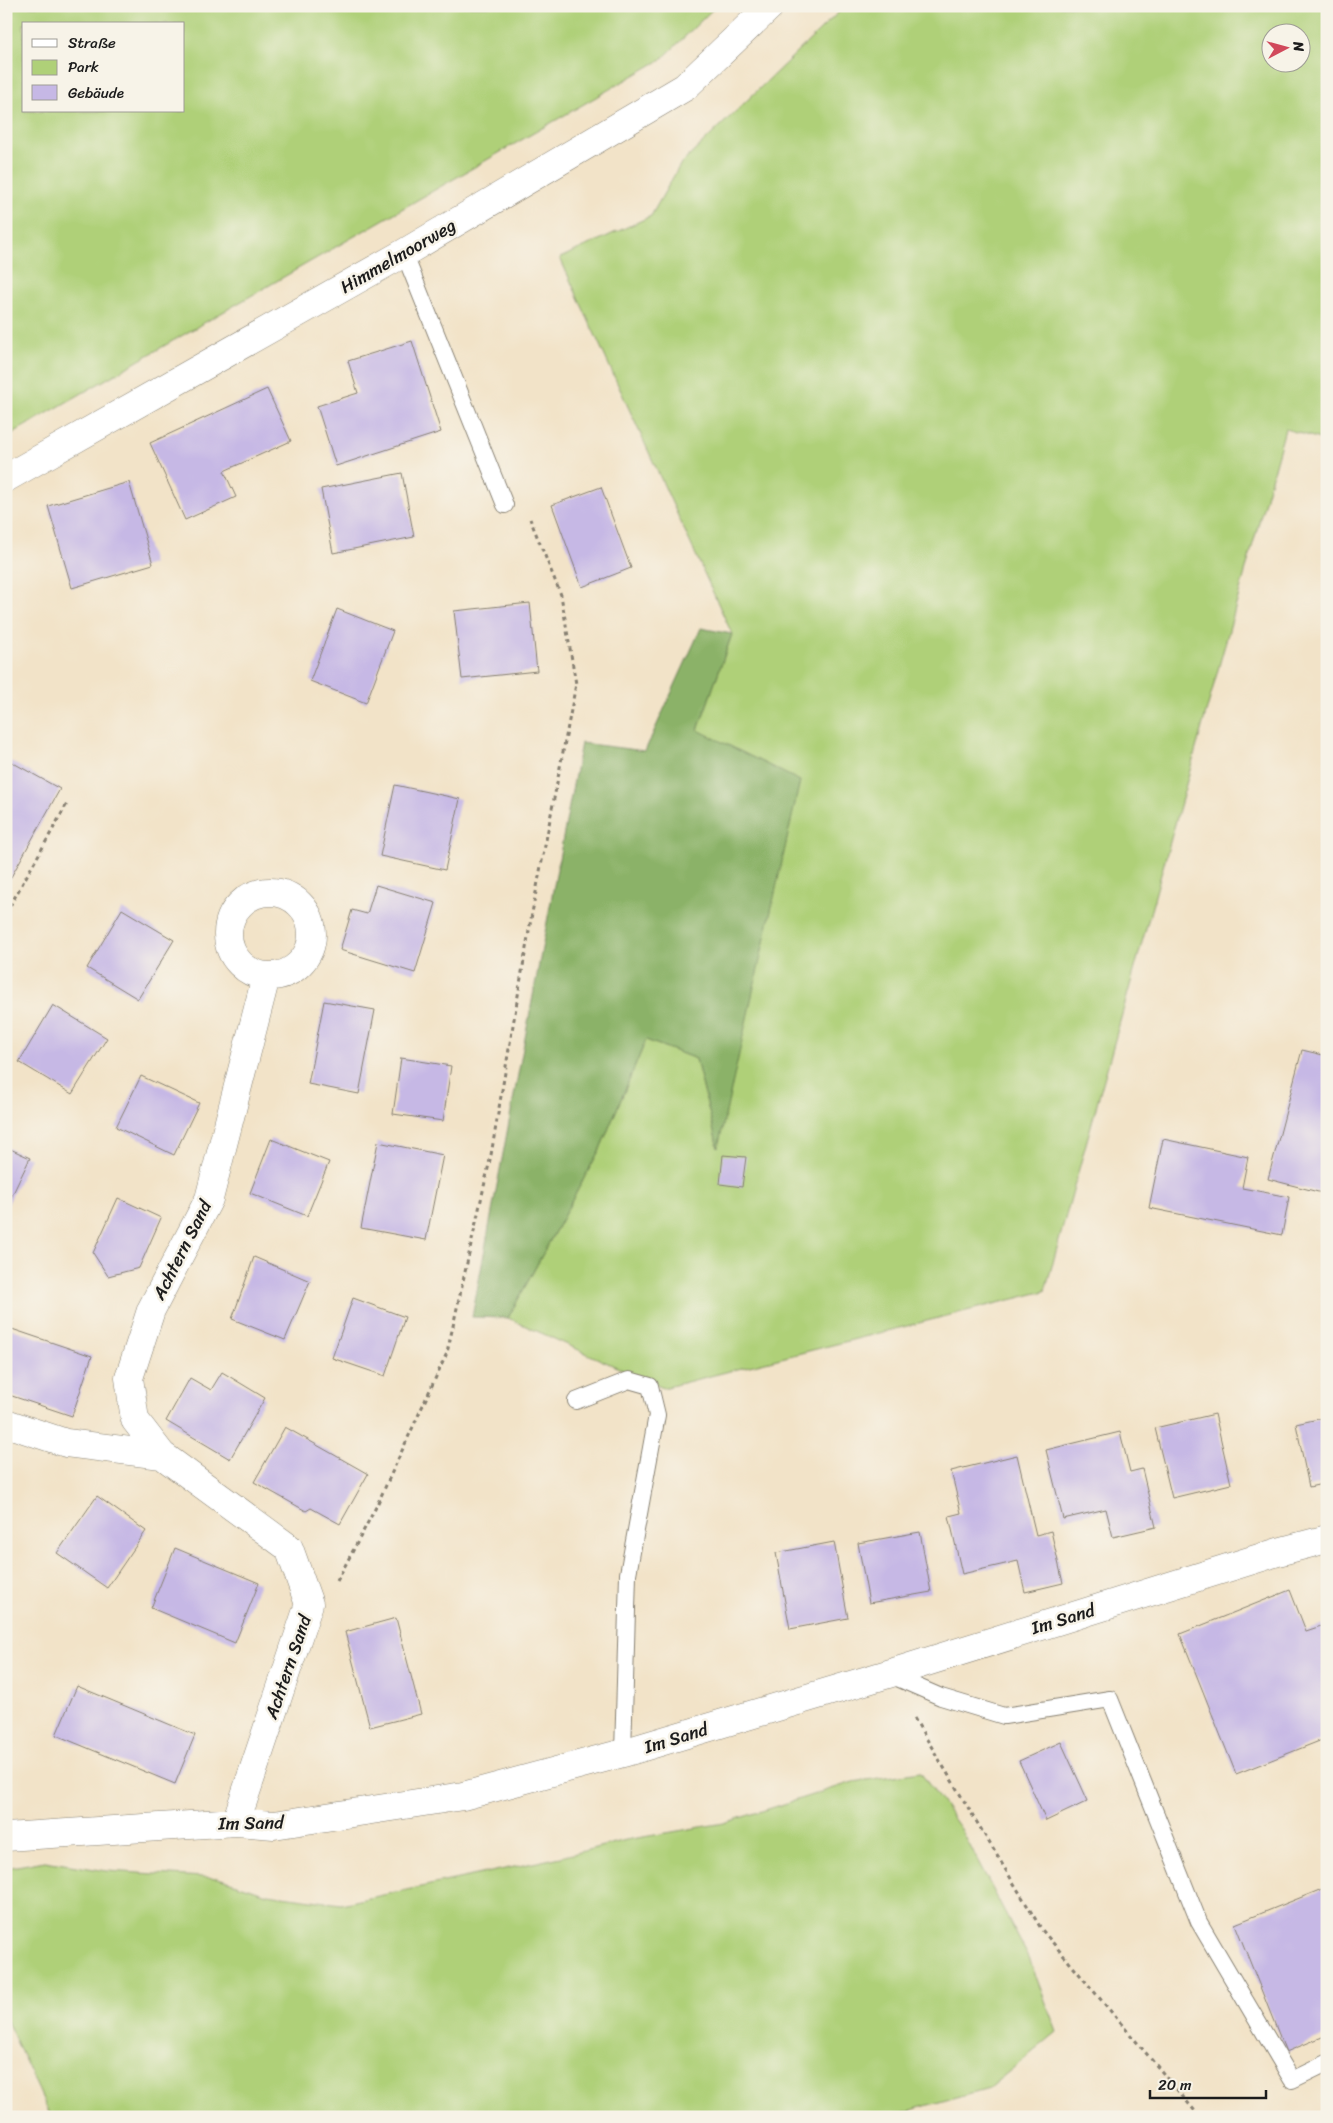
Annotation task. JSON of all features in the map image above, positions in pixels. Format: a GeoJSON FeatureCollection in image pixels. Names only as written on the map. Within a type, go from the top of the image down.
{"type":"FeatureCollection","features":[{"type":"Feature","properties":{"kind":"street","name":"Himmelmoorweg"},"geometry":{"type":"LineString","coordinates":[[6,478],[404,253],[685,87],[770,6]]}},
{"type":"Feature","properties":{"kind":"street","name":"Achtern Sand"},"geometry":{"type":"LineString","coordinates":[[236,1822],[309,1604],[289,1548],[162,1455],[135,1420],[129,1378],[151,1310],[209,1200],[266,977]]}},
{"type":"Feature","properties":{"kind":"street","name":"Achtern Sand"},"geometry":{"type":"LineString","coordinates":[[6,1423],[66,1443],[162,1455]]}},
{"type":"Feature","properties":{"kind":"street","name":"Im Sand"},"geometry":{"type":"LineString","coordinates":[[6,1837],[236,1822],[274,1825],[463,1796],[623,1753],[888,1674],[1278,1552],[1327,1539]]}},
{"type":"Feature","properties":{"kind":"lane"},"geometry":{"type":"LineString","coordinates":[[404,253],[505,505]]}},
{"type":"Feature","properties":{"kind":"lane"},"geometry":{"type":"LineString","coordinates":[[576,1401],[629,1380],[650,1386],[657,1415],[628,1574],[623,1753]]}},
{"type":"Feature","properties":{"kind":"lane"},"geometry":{"type":"LineString","coordinates":[[888,1674],[941,1697],[1004,1716],[1110,1699],[1199,1922],[1292,2080],[1327,2063]]}},
{"type":"Feature","properties":{"kind":"path"},"geometry":{"type":"LineString","coordinates":[[309,1604],[332,1592],[376,1507],[447,1353],[491,1155],[532,913],[576,684],[560,595],[528,514],[505,505]]}},
{"type":"Feature","properties":{"kind":"path"},"geometry":{"type":"LineString","coordinates":[[6,913],[68,802]]}},
{"type":"Feature","properties":{"kind":"path"},"geometry":{"type":"LineString","coordinates":[[888,1674],[1042,1930],[1200,2117]]}},
{"type":"Feature","properties":{"kind":"green space"},"geometry":{"type":"Polygon","coordinates":[[[6,6],[716,6],[662,59],[6,437],[6,6]]]}},
{"type":"Feature","properties":{"kind":"green space"},"geometry":{"type":"Polygon","coordinates":[[[845,6],[1327,6],[1327,441],[1285,429],[1045,1291],[663,1388],[508,1318],[600,1149],[646,1040],[696,1059],[718,1147],[698,730],[732,634],[560,258],[651,216],[680,165],[845,6]]]}},
{"type":"Feature","properties":{"kind":"green space"},"geometry":{"type":"Polygon","coordinates":[[[701,628],[732,634],[698,730],[800,781],[718,1148],[696,1059],[646,1040],[600,1149],[508,1318],[472,1317],[581,743],[645,751],[701,628]]]}},
{"type":"Feature","properties":{"kind":"green space"},"geometry":{"type":"Polygon","coordinates":[[[920,1772],[961,1829],[1029,1958],[1057,2032],[989,2088],[886,2117],[51,2117],[6,2019],[6,1868],[45,1861],[107,1871],[218,1878],[267,1894],[341,1904],[561,1857],[626,1840],[724,1823],[853,1782],[920,1772]]]}},
{"type":"Feature","properties":{"kind":"building"},"geometry":{"type":"Polygon","coordinates":[[[412,341],[441,432],[336,466],[317,406],[358,393],[348,361],[412,341]]]}},
{"type":"Feature","properties":{"kind":"building"},"geometry":{"type":"Polygon","coordinates":[[[267,389],[291,441],[224,471],[236,497],[185,520],[150,443],[267,389]]]}},
{"type":"Feature","properties":{"kind":"building"},"geometry":{"type":"Polygon","coordinates":[[[402,473],[414,537],[333,553],[321,489],[402,473]]]}},
{"type":"Feature","properties":{"kind":"building"},"geometry":{"type":"Polygon","coordinates":[[[129,482],[153,564],[72,588],[48,506],[129,482]]]}},
{"type":"Feature","properties":{"kind":"building"},"geometry":{"type":"Polygon","coordinates":[[[601,487],[631,568],[582,587],[552,505],[601,487]]]}},
{"type":"Feature","properties":{"kind":"building"},"geometry":{"type":"Polygon","coordinates":[[[530,603],[537,671],[462,679],[454,611],[530,603]]]}},
{"type":"Feature","properties":{"kind":"building"},"geometry":{"type":"Polygon","coordinates":[[[337,609],[393,631],[366,703],[310,681],[337,609]]]}},
{"type":"Feature","properties":{"kind":"building"},"geometry":{"type":"Polygon","coordinates":[[[8,760],[60,789],[6,886],[6,763],[8,760]]]}},
{"type":"Feature","properties":{"kind":"building"},"geometry":{"type":"Polygon","coordinates":[[[395,785],[460,799],[445,870],[380,856],[395,785]]]}},
{"type":"Feature","properties":{"kind":"building"},"geometry":{"type":"Polygon","coordinates":[[[376,885],[436,903],[415,973],[340,950],[352,910],[367,914],[376,885]]]}},
{"type":"Feature","properties":{"kind":"building"},"geometry":{"type":"Polygon","coordinates":[[[122,909],[174,940],[138,999],[87,968],[122,909]]]}},
{"type":"Feature","properties":{"kind":"building"},"geometry":{"type":"Polygon","coordinates":[[[324,1001],[375,1010],[359,1094],[308,1084],[324,1001]]]}},
{"type":"Feature","properties":{"kind":"building"},"geometry":{"type":"Polygon","coordinates":[[[53,1005],[107,1038],[72,1094],[19,1062],[53,1005]]]}},
{"type":"Feature","properties":{"kind":"building"},"geometry":{"type":"Polygon","coordinates":[[[1302,1050],[1327,1056],[1326,1194],[1268,1179],[1302,1050]]]}},
{"type":"Feature","properties":{"kind":"building"},"geometry":{"type":"Polygon","coordinates":[[[401,1058],[451,1066],[443,1121],[393,1114],[401,1058]]]}},
{"type":"Feature","properties":{"kind":"building"},"geometry":{"type":"Polygon","coordinates":[[[141,1076],[199,1103],[174,1155],[116,1127],[141,1076]]]}},
{"type":"Feature","properties":{"kind":"building"},"geometry":{"type":"Polygon","coordinates":[[[271,1139],[329,1162],[307,1216],[250,1193],[271,1139]]]}},
{"type":"Feature","properties":{"kind":"building"},"geometry":{"type":"Polygon","coordinates":[[[1163,1139],[1248,1157],[1242,1188],[1289,1197],[1282,1235],[1149,1208],[1163,1139]]]}},
{"type":"Feature","properties":{"kind":"building"},"geometry":{"type":"Polygon","coordinates":[[[378,1142],[443,1155],[426,1240],[361,1228],[378,1142]]]}},
{"type":"Feature","properties":{"kind":"building"},"geometry":{"type":"Polygon","coordinates":[[[6,1147],[30,1158],[6,1208],[6,1147]]]}},
{"type":"Feature","properties":{"kind":"building"},"geometry":{"type":"Polygon","coordinates":[[[723,1155],[746,1157],[742,1187],[720,1184],[723,1155]]]}},
{"type":"Feature","properties":{"kind":"building"},"geometry":{"type":"Polygon","coordinates":[[[118,1198],[161,1218],[139,1268],[108,1276],[93,1253],[118,1198]]]}},
{"type":"Feature","properties":{"kind":"building"},"geometry":{"type":"Polygon","coordinates":[[[254,1257],[310,1281],[285,1340],[232,1319],[254,1257]]]}},
{"type":"Feature","properties":{"kind":"building"},"geometry":{"type":"Polygon","coordinates":[[[353,1298],[405,1317],[385,1376],[332,1358],[353,1298]]]}},
{"type":"Feature","properties":{"kind":"building"},"geometry":{"type":"Polygon","coordinates":[[[6,1327],[92,1356],[72,1416],[6,1394],[6,1327]]]}},
{"type":"Feature","properties":{"kind":"building"},"geometry":{"type":"Polygon","coordinates":[[[222,1372],[265,1398],[230,1459],[166,1421],[190,1378],[211,1390],[222,1372]]]}},
{"type":"Feature","properties":{"kind":"building"},"geometry":{"type":"Polygon","coordinates":[[[1215,1414],[1231,1484],[1172,1498],[1155,1428],[1215,1414]]]}},
{"type":"Feature","properties":{"kind":"building"},"geometry":{"type":"Polygon","coordinates":[[[1327,1417],[1327,1483],[1309,1487],[1296,1424],[1327,1417]]]}},
{"type":"Feature","properties":{"kind":"building"},"geometry":{"type":"Polygon","coordinates":[[[285,1427],[368,1474],[340,1524],[311,1508],[306,1511],[254,1482],[285,1427]]]}},
{"type":"Feature","properties":{"kind":"building"},"geometry":{"type":"Polygon","coordinates":[[[1120,1432],[1130,1472],[1142,1469],[1156,1527],[1113,1537],[1106,1509],[1063,1519],[1046,1450],[1120,1432]]]}},
{"type":"Feature","properties":{"kind":"building"},"geometry":{"type":"Polygon","coordinates":[[[1017,1455],[1036,1535],[1051,1531],[1063,1583],[1025,1592],[1018,1561],[962,1574],[949,1516],[961,1513],[951,1471],[1017,1455]]]}},
{"type":"Feature","properties":{"kind":"building"},"geometry":{"type":"Polygon","coordinates":[[[97,1496],[146,1531],[107,1588],[57,1553],[97,1496]]]}},
{"type":"Feature","properties":{"kind":"building"},"geometry":{"type":"Polygon","coordinates":[[[920,1532],[931,1592],[869,1603],[858,1543],[920,1532]]]}},
{"type":"Feature","properties":{"kind":"building"},"geometry":{"type":"Polygon","coordinates":[[[834,1542],[848,1618],[790,1629],[776,1553],[834,1542]]]}},
{"type":"Feature","properties":{"kind":"building"},"geometry":{"type":"Polygon","coordinates":[[[175,1548],[259,1583],[235,1643],[151,1608],[175,1548]]]}},
{"type":"Feature","properties":{"kind":"building"},"geometry":{"type":"Polygon","coordinates":[[[1290,1590],[1306,1631],[1327,1624],[1327,1738],[1236,1774],[1180,1634],[1290,1590]]]}},
{"type":"Feature","properties":{"kind":"building"},"geometry":{"type":"Polygon","coordinates":[[[396,1618],[421,1714],[370,1727],[345,1632],[396,1618]]]}},
{"type":"Feature","properties":{"kind":"building"},"geometry":{"type":"Polygon","coordinates":[[[77,1686],[195,1735],[175,1784],[56,1735],[77,1686]]]}},
{"type":"Feature","properties":{"kind":"building"},"geometry":{"type":"Polygon","coordinates":[[[1061,1742],[1088,1801],[1046,1821],[1019,1761],[1061,1742]]]}},
{"type":"Feature","properties":{"kind":"building"},"geometry":{"type":"Polygon","coordinates":[[[1327,1887],[1327,2035],[1286,2052],[1235,1924],[1327,1887]]]}}]}
